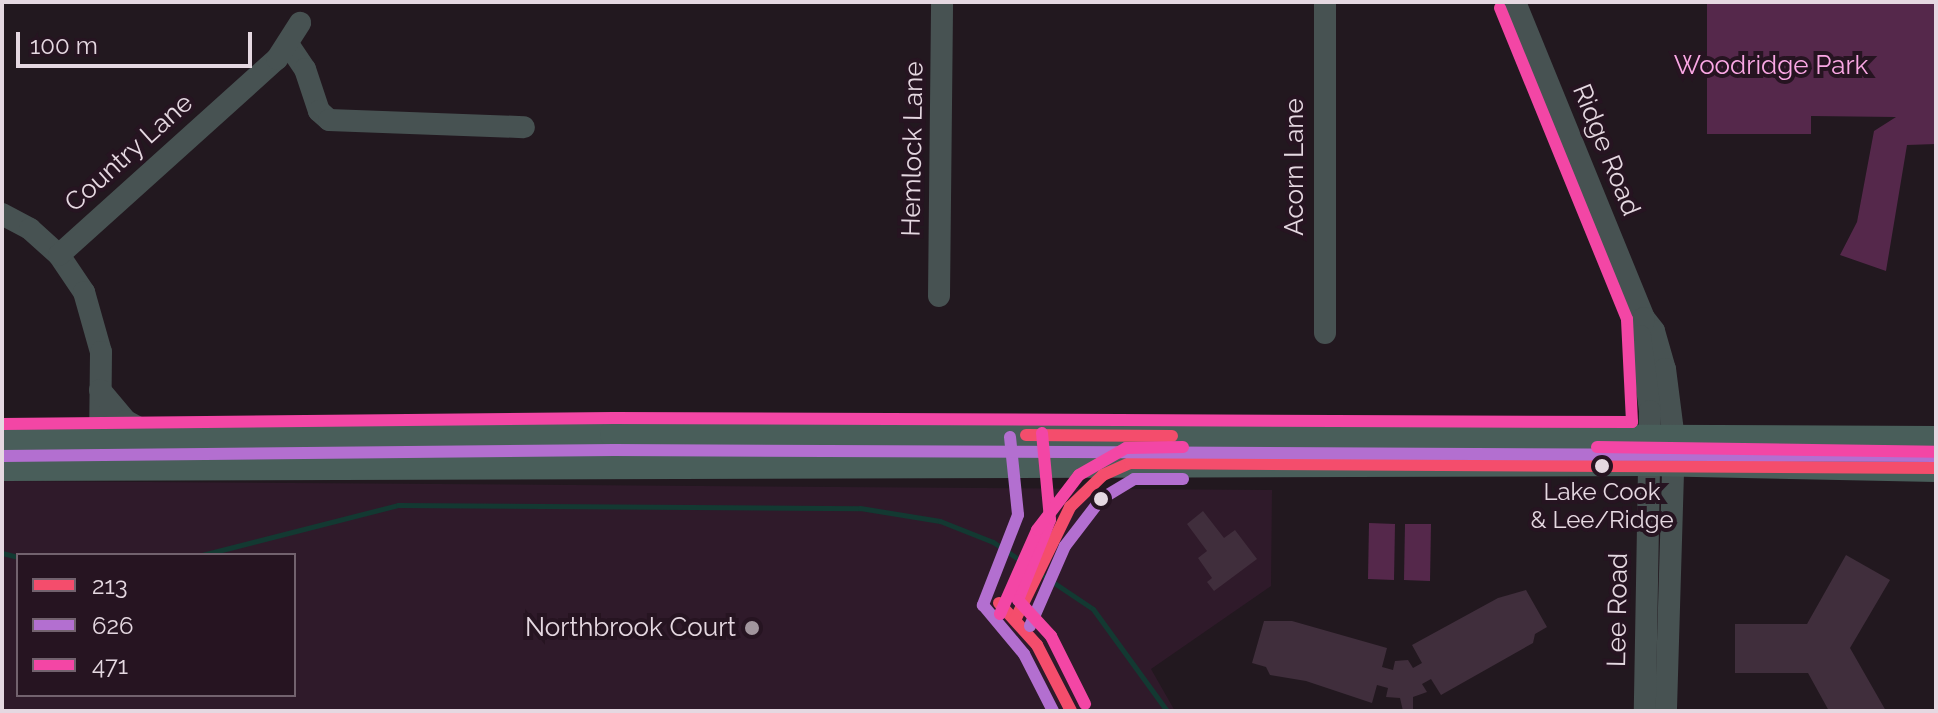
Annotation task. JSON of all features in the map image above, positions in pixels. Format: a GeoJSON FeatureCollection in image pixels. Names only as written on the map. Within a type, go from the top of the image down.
{"type":"FeatureCollection","features":[{"type":"Feature","properties":{"kind":"main road"},"geometry":{"type":"LineString","coordinates":[[2,467],[169,441],[614,434],[1661,450],[1936,468]]}},
{"type":"Feature","properties":{"kind":"main road"},"geometry":{"type":"LineString","coordinates":[[2,440],[100,454],[1661,450],[1936,440]]}},
{"type":"Feature","properties":{"kind":"street","name":"Hemlock Lane"},"geometry":{"type":"LineString","coordinates":[[939,296],[942,2]]}},
{"type":"Feature","properties":{"kind":"street","name":"Acorn Lane"},"geometry":{"type":"LineString","coordinates":[[1325,2],[1325,333]]}},
{"type":"Feature","properties":{"kind":"street","name":"Ridge Road"},"geometry":{"type":"LineString","coordinates":[[1515,2],[1644,318],[1654,331],[1665,369],[1661,450]]}},
{"type":"Feature","properties":{"kind":"street","name":"Country Lane"},"geometry":{"type":"LineString","coordinates":[[59,255],[288,44],[300,23]]}},
{"type":"Feature","properties":{"kind":"street"},"geometry":{"type":"LineString","coordinates":[[288,44],[305,69],[319,111],[329,120],[524,127]]}},
{"type":"Feature","properties":{"kind":"street"},"geometry":{"type":"LineString","coordinates":[[2,214],[30,229],[59,255],[84,292],[101,352],[100,454]]}},
{"type":"Feature","properties":{"kind":"street"},"geometry":{"type":"LineString","coordinates":[[100,390],[138,430],[169,441]]}},
{"type":"Feature","properties":{"kind":"street","name":"Lee Road"},"geometry":{"type":"LineString","coordinates":[[1645,711],[1661,450]]}},
{"type":"Feature","properties":{"kind":"street","name":"Lee Road"},"geometry":{"type":"LineString","coordinates":[[1661,450],[1666,711]]}},
{"type":"Feature","properties":{"kind":"shaded area","name":"Northbrook Court"},"geometry":{"type":"Polygon","coordinates":[[[2,481],[1272,490],[1271,586],[1151,669],[1175,711],[2,711],[2,481]]]}},
{"type":"Feature","properties":{"kind":"green space","name":"Woodridge Park"},"geometry":{"type":"Polygon","coordinates":[[[1707,2],[1936,2],[1936,144],[1907,145],[1886,271],[1840,255],[1857,222],[1874,131],[1896,117],[1811,116],[1811,134],[1707,134],[1707,2]]]}},
{"type":"Feature","properties":{"kind":"green space"},"geometry":{"type":"Polygon","coordinates":[[[1369,523],[1395,524],[1394,580],[1368,579],[1369,523]]]}},
{"type":"Feature","properties":{"kind":"green space"},"geometry":{"type":"Polygon","coordinates":[[[1405,524],[1431,524],[1430,581],[1404,580],[1405,524]]]}},
{"type":"Feature","properties":{"kind":"building"},"geometry":{"type":"Polygon","coordinates":[[[1203,511],[1224,538],[1235,530],[1257,559],[1214,591],[1207,582],[1212,578],[1198,558],[1207,551],[1187,524],[1203,511]]]}},
{"type":"Feature","properties":{"kind":"building"},"geometry":{"type":"Polygon","coordinates":[[[1846,555],[1890,580],[1850,648],[1886,711],[1829,711],[1808,673],[1735,673],[1735,624],[1807,624],[1846,555]]]}},
{"type":"Feature","properties":{"kind":"building"},"geometry":{"type":"Polygon","coordinates":[[[1526,590],[1547,627],[1535,634],[1533,643],[1441,695],[1431,679],[1422,684],[1427,692],[1413,697],[1413,711],[1403,711],[1400,698],[1386,697],[1388,688],[1377,685],[1372,703],[1306,681],[1270,675],[1266,667],[1252,663],[1264,621],[1292,621],[1387,648],[1382,667],[1393,670],[1395,661],[1408,660],[1413,668],[1422,663],[1412,645],[1498,598],[1526,590]]]}},
{"type":"Feature","properties":{"kind":"waterway"},"geometry":{"type":"LineString","coordinates":[[210,553],[398,505],[860,508],[940,521],[993,542],[1093,609],[1167,711]]}},
{"type":"Feature","properties":{"kind":"waterway"},"geometry":{"type":"LineString","coordinates":[[2,553],[16,556]]}},
{"type":"Feature","properties":{"kind":"transit line","name":"471"},"geometry":{"type":"LineString","coordinates":[[2,424],[614,418],[1632,422],[1627,319],[1500,8]]}},
{"type":"Feature","properties":{"kind":"transit line","name":"471"},"geometry":{"type":"LineString","coordinates":[[1042,433],[1050,520],[1018,600],[1051,636],[1085,704]]}},
{"type":"Feature","properties":{"kind":"transit line","name":"213"},"geometry":{"type":"LineString","coordinates":[[1026,435],[1172,436]]}},
{"type":"Feature","properties":{"kind":"transit line","name":"626"},"geometry":{"type":"LineString","coordinates":[[1010,437],[1018,515],[983,605],[1024,654],[1053,711]]}},
{"type":"Feature","properties":{"kind":"transit line","name":"471"},"geometry":{"type":"LineString","coordinates":[[1000,614],[1037,530],[1079,475],[1126,448],[1183,447]]}},
{"type":"Feature","properties":{"kind":"transit line","name":"471"},"geometry":{"type":"LineString","coordinates":[[1597,447],[1936,452]]}},
{"type":"Feature","properties":{"kind":"transit line","name":"626"},"geometry":{"type":"LineString","coordinates":[[2,456],[614,450],[1936,456]]}},
{"type":"Feature","properties":{"kind":"transit line","name":"213"},"geometry":{"type":"LineString","coordinates":[[1015,620],[1070,507],[1103,475],[1130,463],[1936,468]]}},
{"type":"Feature","properties":{"kind":"transit line","name":"626"},"geometry":{"type":"LineString","coordinates":[[1030,626],[1065,546],[1101,499],[1134,479],[1183,479]]}},
{"type":"Feature","properties":{"kind":"transit line","name":"213"},"geometry":{"type":"LineString","coordinates":[[999,603],[1037,645],[1071,711]]}},
{"type":"Feature","properties":{"kind":"place","name":"Lake Cook & Lee/Ridge"},"geometry":{"type":"Point","coordinates":[1602,466]}},
{"type":"Feature","properties":{"kind":"place","name":"Northbrook Court"},"geometry":{"type":"Point","coordinates":[752,628]}}]}
